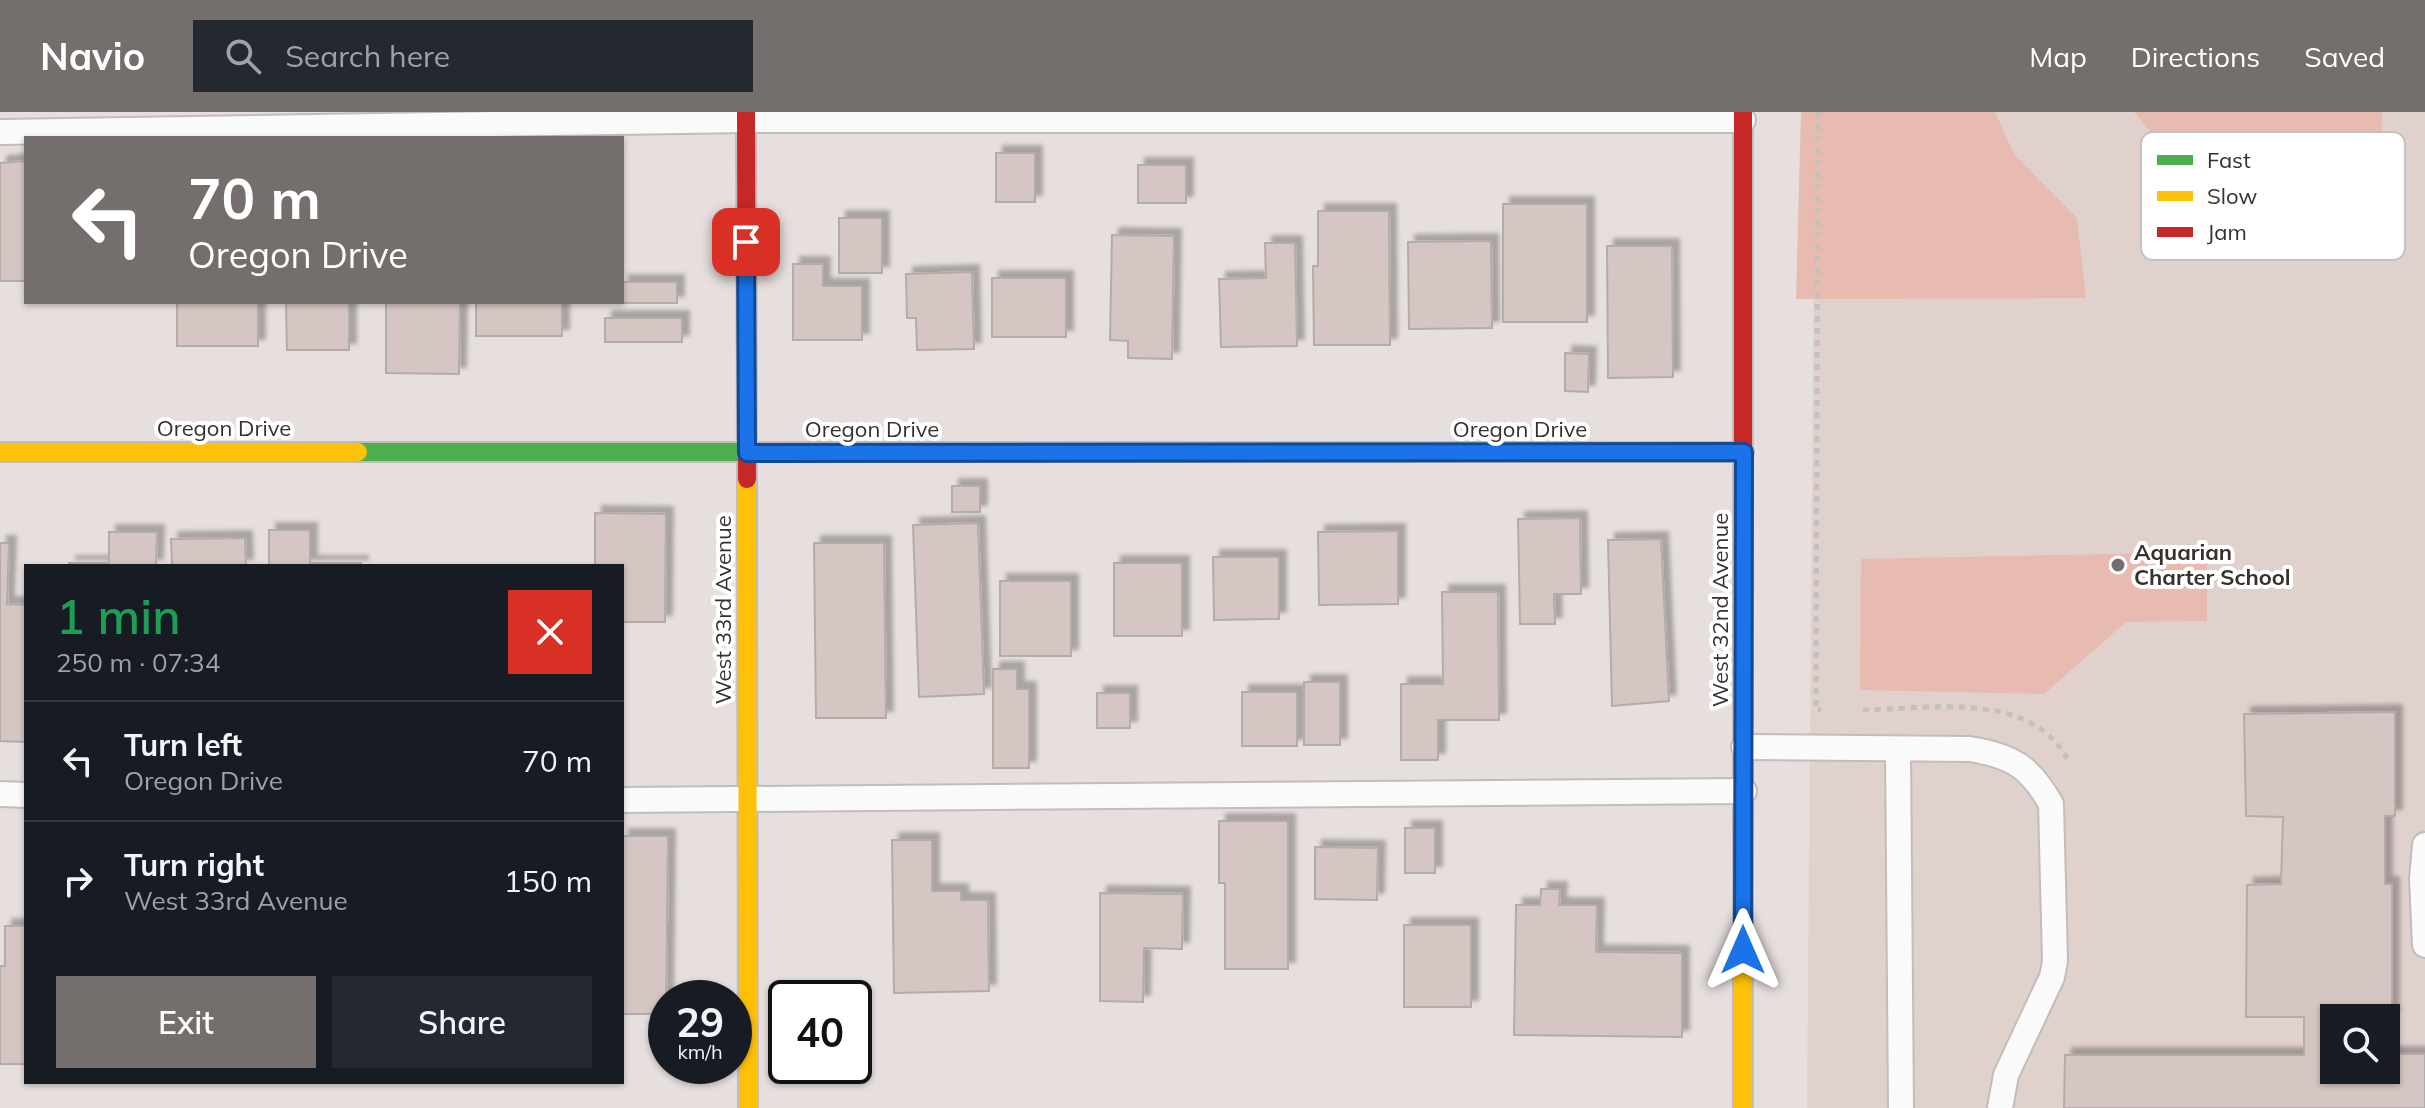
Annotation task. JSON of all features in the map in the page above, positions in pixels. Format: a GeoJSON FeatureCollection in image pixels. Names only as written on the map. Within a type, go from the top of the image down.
{"type":"FeatureCollection","features":[{"type":"Feature","properties":{"kind":"street","name":"West 33rd Avenue"},"geometry":{"type":"LineString","coordinates":[[746,116],[748,1108]]}},
{"type":"Feature","properties":{"kind":"street","name":"West 32nd Avenue"},"geometry":{"type":"LineString","coordinates":[[1743,116],[1743,1108]]}},
{"type":"Feature","properties":{"kind":"street","name":"Oregon Drive"},"geometry":{"type":"LineString","coordinates":[[0,452],[1744,452]]}},
{"type":"Feature","properties":{"kind":"lane"},"geometry":{"type":"LineString","coordinates":[[0,132],[746,116],[1743,116]]}},
{"type":"Feature","properties":{"kind":"lane"},"geometry":{"type":"LineString","coordinates":[[1744,747],[1970,749],[2020,763],[2039,782],[2051,804],[2055,961],[2052,977],[2006,1075],[2000,1108]]}},
{"type":"Feature","properties":{"kind":"lane"},"geometry":{"type":"LineString","coordinates":[[1898,750],[1901,1108]]}},
{"type":"Feature","properties":{"kind":"lane"},"geometry":{"type":"LineString","coordinates":[[624,800],[1744,791]]}},
{"type":"Feature","properties":{"kind":"lane"},"geometry":{"type":"LineString","coordinates":[[0,794],[24,795]]}},
{"type":"Feature","properties":{"kind":"lane"},"geometry":{"type":"LineString","coordinates":[[2425,845],[2422,879],[2425,945]]}},
{"type":"Feature","properties":{"kind":"path"},"geometry":{"type":"LineString","coordinates":[[1818,112],[1816,710],[1832,710]]}},
{"type":"Feature","properties":{"kind":"path"},"geometry":{"type":"LineString","coordinates":[[1847,710],[1986,709],[2012,713],[2038,728],[2062,750],[2074,773]]}},
{"type":"Feature","properties":{"kind":"shaded area"},"geometry":{"type":"Polygon","coordinates":[[[1801,112],[1995,112],[2014,154],[2077,218],[2086,298],[1796,299],[1801,112]]]}},
{"type":"Feature","properties":{"kind":"shaded area","name":"Aquarian Charter School"},"geometry":{"type":"Polygon","coordinates":[[[1815,112],[2425,112],[2425,1108],[1807,1108],[1815,112]]]}},
{"type":"Feature","properties":{"kind":"shaded area"},"geometry":{"type":"Polygon","coordinates":[[[2134,112],[2382,112],[2382,132],[2151,132],[2134,112]]]}},
{"type":"Feature","properties":{"kind":"shaded area"},"geometry":{"type":"Polygon","coordinates":[[[2207,552],[2207,621],[2126,622],[2044,694],[1860,690],[1861,559],[2207,552]]]}},
{"type":"Feature","properties":{"kind":"building"},"geometry":{"type":"Polygon","coordinates":[[[996,153],[1035,153],[1035,202],[996,202],[996,153]]]}},
{"type":"Feature","properties":{"kind":"building"},"geometry":{"type":"Polygon","coordinates":[[[24,161],[24,281],[0,281],[0,163],[24,161]]]}},
{"type":"Feature","properties":{"kind":"building"},"geometry":{"type":"Polygon","coordinates":[[[1138,165],[1186,165],[1186,203],[1138,203],[1138,165]]]}},
{"type":"Feature","properties":{"kind":"building"},"geometry":{"type":"Polygon","coordinates":[[[1503,204],[1587,204],[1587,322],[1503,322],[1503,204]]]}},
{"type":"Feature","properties":{"kind":"building"},"geometry":{"type":"Polygon","coordinates":[[[1318,211],[1389,211],[1390,345],[1314,345],[1313,266],[1318,266],[1318,211]]]}},
{"type":"Feature","properties":{"kind":"building"},"geometry":{"type":"Polygon","coordinates":[[[839,218],[882,218],[882,273],[839,273],[839,218]]]}},
{"type":"Feature","properties":{"kind":"building"},"geometry":{"type":"Polygon","coordinates":[[[1112,235],[1174,236],[1172,359],[1128,358],[1128,341],[1110,340],[1112,235]]]}},
{"type":"Feature","properties":{"kind":"building"},"geometry":{"type":"Polygon","coordinates":[[[1491,241],[1492,328],[1409,329],[1408,242],[1491,241]]]}},
{"type":"Feature","properties":{"kind":"building"},"geometry":{"type":"Polygon","coordinates":[[[1265,243],[1295,243],[1297,346],[1221,347],[1219,279],[1266,278],[1265,243]]]}},
{"type":"Feature","properties":{"kind":"building"},"geometry":{"type":"Polygon","coordinates":[[[1607,246],[1672,246],[1673,377],[1608,378],[1607,246]]]}},
{"type":"Feature","properties":{"kind":"building"},"geometry":{"type":"Polygon","coordinates":[[[793,264],[823,264],[823,286],[862,286],[862,340],[793,340],[793,264]]]}},
{"type":"Feature","properties":{"kind":"building"},"geometry":{"type":"Polygon","coordinates":[[[972,272],[974,349],[917,350],[916,318],[907,318],[906,274],[972,272]]]}},
{"type":"Feature","properties":{"kind":"building"},"geometry":{"type":"Polygon","coordinates":[[[992,278],[1066,278],[1066,337],[992,337],[992,278]]]}},
{"type":"Feature","properties":{"kind":"building"},"geometry":{"type":"Polygon","coordinates":[[[624,282],[677,282],[677,303],[624,303],[624,282]]]}},
{"type":"Feature","properties":{"kind":"building"},"geometry":{"type":"Polygon","coordinates":[[[177,304],[258,304],[258,346],[177,346],[177,304]]]}},
{"type":"Feature","properties":{"kind":"building"},"geometry":{"type":"Polygon","coordinates":[[[286,304],[349,304],[349,350],[287,350],[286,304]]]}},
{"type":"Feature","properties":{"kind":"building"},"geometry":{"type":"Polygon","coordinates":[[[386,304],[460,304],[459,374],[386,373],[386,304]]]}},
{"type":"Feature","properties":{"kind":"building"},"geometry":{"type":"Polygon","coordinates":[[[476,304],[562,304],[562,336],[476,336],[476,304]]]}},
{"type":"Feature","properties":{"kind":"building"},"geometry":{"type":"Polygon","coordinates":[[[605,318],[682,318],[682,342],[605,342],[605,318]]]}},
{"type":"Feature","properties":{"kind":"building"},"geometry":{"type":"Polygon","coordinates":[[[1565,353],[1589,354],[1588,392],[1565,391],[1565,353]]]}},
{"type":"Feature","properties":{"kind":"building"},"geometry":{"type":"Polygon","coordinates":[[[952,486],[980,486],[980,512],[952,512],[952,486]]]}},
{"type":"Feature","properties":{"kind":"building"},"geometry":{"type":"Polygon","coordinates":[[[595,513],[666,514],[665,622],[624,622],[624,564],[595,564],[595,513]]]}},
{"type":"Feature","properties":{"kind":"building"},"geometry":{"type":"Polygon","coordinates":[[[1580,518],[1581,594],[1554,594],[1555,624],[1520,624],[1518,519],[1580,518]]]}},
{"type":"Feature","properties":{"kind":"building"},"geometry":{"type":"Polygon","coordinates":[[[978,523],[984,694],[919,697],[913,525],[978,523]]]}},
{"type":"Feature","properties":{"kind":"building"},"geometry":{"type":"Polygon","coordinates":[[[269,530],[310,530],[310,563],[361,563],[361,564],[269,564],[269,530]]]}},
{"type":"Feature","properties":{"kind":"building"},"geometry":{"type":"Polygon","coordinates":[[[1398,531],[1398,604],[1319,605],[1318,532],[1398,531]]]}},
{"type":"Feature","properties":{"kind":"building"},"geometry":{"type":"Polygon","coordinates":[[[109,532],[157,532],[156,564],[69,564],[109,563],[109,532]]]}},
{"type":"Feature","properties":{"kind":"building"},"geometry":{"type":"Polygon","coordinates":[[[245,538],[246,564],[172,564],[171,539],[245,538]]]}},
{"type":"Feature","properties":{"kind":"building"},"geometry":{"type":"Polygon","coordinates":[[[1661,539],[1669,701],[1612,706],[1608,540],[1661,539]]]}},
{"type":"Feature","properties":{"kind":"building"},"geometry":{"type":"Polygon","coordinates":[[[0,543],[9,543],[7,604],[24,605],[24,742],[0,741],[0,543]]]}},
{"type":"Feature","properties":{"kind":"building"},"geometry":{"type":"Polygon","coordinates":[[[814,543],[884,543],[886,718],[816,718],[814,543]]]}},
{"type":"Feature","properties":{"kind":"building"},"geometry":{"type":"Polygon","coordinates":[[[1213,557],[1279,557],[1279,619],[1214,620],[1213,557]]]}},
{"type":"Feature","properties":{"kind":"building"},"geometry":{"type":"Polygon","coordinates":[[[1114,563],[1182,563],[1182,636],[1114,636],[1114,563]]]}},
{"type":"Feature","properties":{"kind":"building"},"geometry":{"type":"Polygon","coordinates":[[[1000,581],[1071,581],[1071,656],[1000,656],[1000,581]]]}},
{"type":"Feature","properties":{"kind":"building"},"geometry":{"type":"Polygon","coordinates":[[[1442,592],[1498,592],[1499,720],[1438,720],[1438,760],[1401,760],[1401,684],[1443,684],[1442,592]]]}},
{"type":"Feature","properties":{"kind":"building"},"geometry":{"type":"Polygon","coordinates":[[[993,669],[1017,669],[1017,689],[1029,689],[1029,768],[993,768],[993,669]]]}},
{"type":"Feature","properties":{"kind":"building"},"geometry":{"type":"Polygon","coordinates":[[[1304,682],[1340,682],[1340,745],[1304,745],[1304,682]]]}},
{"type":"Feature","properties":{"kind":"building"},"geometry":{"type":"Polygon","coordinates":[[[1242,692],[1297,692],[1297,746],[1242,746],[1242,692]]]}},
{"type":"Feature","properties":{"kind":"building"},"geometry":{"type":"Polygon","coordinates":[[[1097,693],[1130,693],[1130,728],[1097,728],[1097,693]]]}},
{"type":"Feature","properties":{"kind":"building"},"geometry":{"type":"Polygon","coordinates":[[[2395,712],[2395,816],[2385,816],[2385,884],[2392,884],[2392,1004],[2320,1004],[2320,1084],[2400,1084],[2400,1054],[2425,1054],[2425,1108],[2064,1108],[2065,1055],[2304,1055],[2304,1017],[2246,1017],[2247,885],[2281,884],[2283,817],[2246,816],[2244,714],[2395,712]]]}},
{"type":"Feature","properties":{"kind":"building"},"geometry":{"type":"Polygon","coordinates":[[[1219,821],[1288,821],[1288,969],[1225,969],[1225,883],[1219,883],[1219,821]]]}},
{"type":"Feature","properties":{"kind":"building"},"geometry":{"type":"Polygon","coordinates":[[[1405,828],[1435,828],[1435,873],[1405,873],[1405,828]]]}},
{"type":"Feature","properties":{"kind":"building"},"geometry":{"type":"Polygon","coordinates":[[[624,836],[668,836],[666,980],[648,980],[648,1014],[624,1014],[624,836]]]}},
{"type":"Feature","properties":{"kind":"building"},"geometry":{"type":"Polygon","coordinates":[[[892,840],[932,840],[932,891],[961,891],[961,900],[988,900],[989,991],[894,993],[892,840]]]}},
{"type":"Feature","properties":{"kind":"building"},"geometry":{"type":"Polygon","coordinates":[[[1315,847],[1378,848],[1377,900],[1315,899],[1315,847]]]}},
{"type":"Feature","properties":{"kind":"building"},"geometry":{"type":"Polygon","coordinates":[[[1541,889],[1560,889],[1559,905],[1597,905],[1596,952],[1682,953],[1682,1037],[1514,1035],[1516,905],[1540,905],[1541,889]]]}},
{"type":"Feature","properties":{"kind":"building"},"geometry":{"type":"Polygon","coordinates":[[[1100,893],[1183,894],[1182,949],[1144,948],[1143,1002],[1100,1001],[1100,893]]]}},
{"type":"Feature","properties":{"kind":"building"},"geometry":{"type":"Polygon","coordinates":[[[1404,925],[1471,925],[1471,1007],[1404,1007],[1404,925]]]}},
{"type":"Feature","properties":{"kind":"building"},"geometry":{"type":"Polygon","coordinates":[[[5,926],[24,926],[24,1064],[0,1064],[0,966],[5,966],[5,926]]]}},
{"type":"Feature","properties":{"kind":"traffic: fast"},"geometry":{"type":"LineString","coordinates":[[358,452],[1071,452]]}},
{"type":"Feature","properties":{"kind":"traffic: fast"},"geometry":{"type":"LineString","coordinates":[[1493,452],[1744,452]]}},
{"type":"Feature","properties":{"kind":"traffic: slow"},"geometry":{"type":"LineString","coordinates":[[0,452],[358,452]]}},
{"type":"Feature","properties":{"kind":"traffic: slow"},"geometry":{"type":"LineString","coordinates":[[747,479],[748,1108]]}},
{"type":"Feature","properties":{"kind":"traffic: slow"},"geometry":{"type":"LineString","coordinates":[[1743,671],[1743,1108]]}},
{"type":"Feature","properties":{"kind":"traffic: jam"},"geometry":{"type":"LineString","coordinates":[[746,112],[747,479]]}},
{"type":"Feature","properties":{"kind":"traffic: jam"},"geometry":{"type":"LineString","coordinates":[[1743,112],[1743,671]]}},
{"type":"Feature","properties":{"kind":"traffic: jam"},"geometry":{"type":"LineString","coordinates":[[1071,452],[1493,452]]}},
{"type":"Feature","properties":{"kind":"place","name":"Aquarian Charter School"},"geometry":{"type":"Point","coordinates":[2118,565]}},
{"type":"Feature","properties":{"kind":"route"},"geometry":{"type":"LineString","coordinates":[[746,242],[747,453],[1744,452],[1743,950]]}}]}
